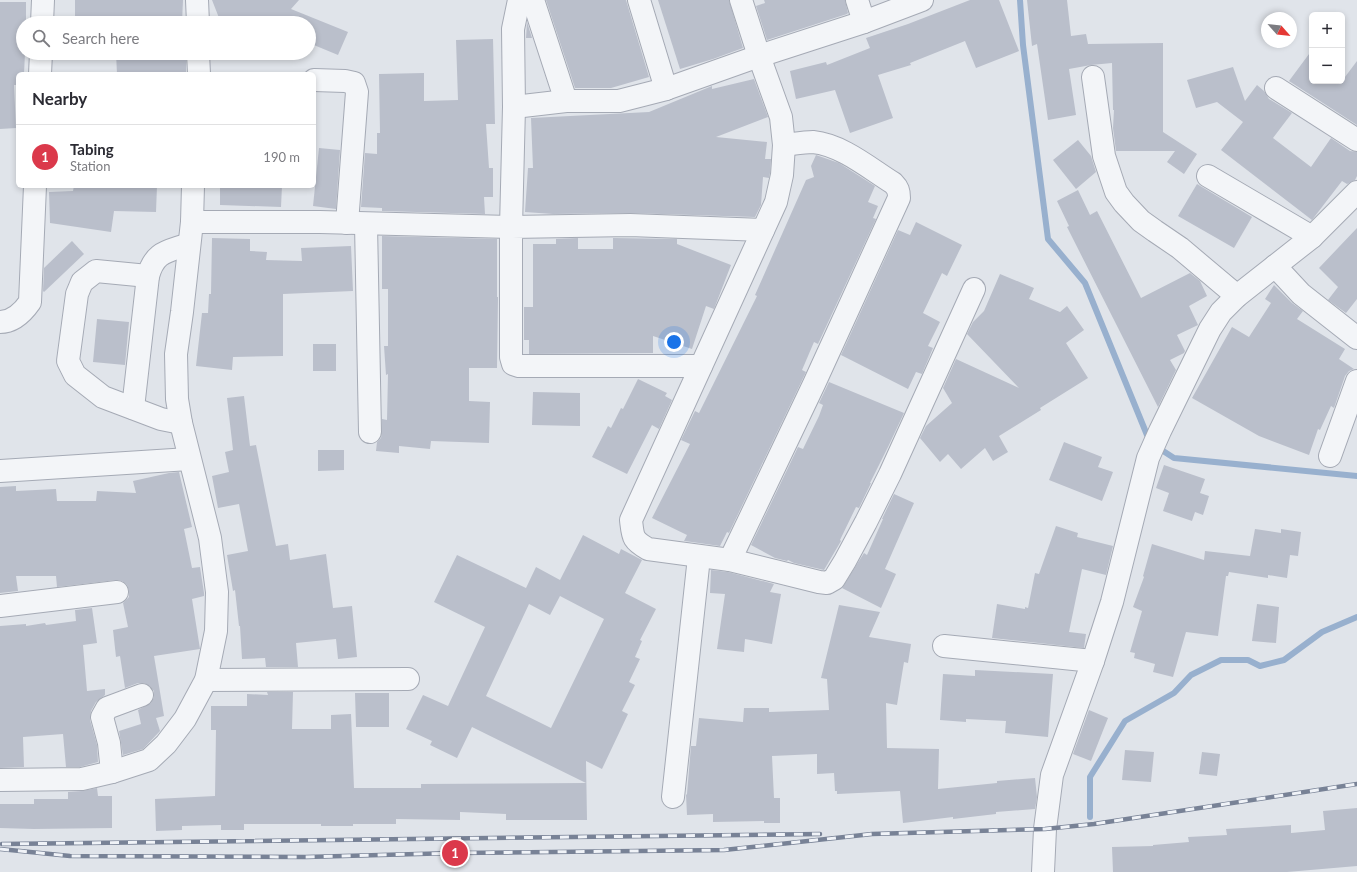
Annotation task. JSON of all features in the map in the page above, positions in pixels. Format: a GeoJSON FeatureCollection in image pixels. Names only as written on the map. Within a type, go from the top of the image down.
{"type":"FeatureCollection","features":[{"type":"Feature","properties":{"kind":"street"},"geometry":{"type":"LineString","coordinates":[[42,16],[43,0]]}},
{"type":"Feature","properties":{"kind":"street"},"geometry":{"type":"LineString","coordinates":[[197,0],[198,16]]}},
{"type":"Feature","properties":{"kind":"street"},"geometry":{"type":"LineString","coordinates":[[519,0],[513,29],[514,107],[511,227],[511,357],[513,364],[519,366],[701,366]]}},
{"type":"Feature","properties":{"kind":"street"},"geometry":{"type":"LineString","coordinates":[[533,0],[566,101]]}},
{"type":"Feature","properties":{"kind":"street"},"geometry":{"type":"LineString","coordinates":[[639,0],[666,89]]}},
{"type":"Feature","properties":{"kind":"street"},"geometry":{"type":"LineString","coordinates":[[742,0],[759,56],[781,117],[784,145],[782,175],[776,202],[631,520],[633,536],[639,544],[648,549],[730,560],[819,582],[827,583],[834,579],[866,522],[886,481],[974,289]]}},
{"type":"Feature","properties":{"kind":"street"},"geometry":{"type":"LineString","coordinates":[[857,0],[864,22]]}},
{"type":"Feature","properties":{"kind":"street"},"geometry":{"type":"LineString","coordinates":[[514,107],[566,101],[619,101],[666,89],[759,56],[864,22],[922,0]]}},
{"type":"Feature","properties":{"kind":"street"},"geometry":{"type":"LineString","coordinates":[[40,72],[41,60]]}},
{"type":"Feature","properties":{"kind":"street"},"geometry":{"type":"LineString","coordinates":[[198,60],[199,72]]}},
{"type":"Feature","properties":{"kind":"street"},"geometry":{"type":"LineString","coordinates":[[1093,77],[1104,156],[1116,192],[1124,203],[1141,220],[1155,232],[1180,248],[1237,296]]}},
{"type":"Feature","properties":{"kind":"street"},"geometry":{"type":"LineString","coordinates":[[316,80],[345,81],[354,83],[358,92],[356,223],[370,432]]}},
{"type":"Feature","properties":{"kind":"street"},"geometry":{"type":"LineString","coordinates":[[1276,88],[1357,140]]}},
{"type":"Feature","properties":{"kind":"street"},"geometry":{"type":"LineString","coordinates":[[730,560],[814,384],[899,198],[897,187],[893,183],[851,156],[831,146],[812,142],[784,145]]}},
{"type":"Feature","properties":{"kind":"street"},"geometry":{"type":"LineString","coordinates":[[1208,176],[1312,237]]}},
{"type":"Feature","properties":{"kind":"street"},"geometry":{"type":"LineString","coordinates":[[0,322],[4,322],[21,314],[30,302],[35,188]]}},
{"type":"Feature","properties":{"kind":"street"},"geometry":{"type":"LineString","coordinates":[[0,780],[82,779],[112,772],[149,760],[166,744],[184,719],[206,680],[216,631],[217,592],[210,538],[189,459],[177,399],[176,354],[192,222],[193,188]]}},
{"type":"Feature","properties":{"kind":"street"},"geometry":{"type":"LineString","coordinates":[[1043,872],[1045,829],[1052,775],[1093,661],[1112,602],[1148,458],[1160,431],[1210,329],[1221,312],[1237,296],[1312,237],[1357,192]]}},
{"type":"Feature","properties":{"kind":"street"},"geometry":{"type":"LineString","coordinates":[[192,222],[320,222],[511,227],[630,226],[763,230]]}},
{"type":"Feature","properties":{"kind":"street"},"geometry":{"type":"LineString","coordinates":[[133,408],[148,276],[151,265],[159,255],[189,244]]}},
{"type":"Feature","properties":{"kind":"street"},"geometry":{"type":"LineString","coordinates":[[1275,266],[1301,294],[1357,338]]}},
{"type":"Feature","properties":{"kind":"street"},"geometry":{"type":"LineString","coordinates":[[148,276],[96,271],[82,282],[77,294],[68,361],[75,375],[103,397],[161,419],[181,423]]}},
{"type":"Feature","properties":{"kind":"street"},"geometry":{"type":"LineString","coordinates":[[1330,456],[1357,381]]}},
{"type":"Feature","properties":{"kind":"street"},"geometry":{"type":"LineString","coordinates":[[0,471],[189,459]]}},
{"type":"Feature","properties":{"kind":"street"},"geometry":{"type":"LineString","coordinates":[[673,797],[699,556]]}},
{"type":"Feature","properties":{"kind":"street"},"geometry":{"type":"LineString","coordinates":[[0,606],[116,592]]}},
{"type":"Feature","properties":{"kind":"street"},"geometry":{"type":"LineString","coordinates":[[944,646],[1093,661]]}},
{"type":"Feature","properties":{"kind":"street"},"geometry":{"type":"LineString","coordinates":[[206,680],[408,679]]}},
{"type":"Feature","properties":{"kind":"street"},"geometry":{"type":"LineString","coordinates":[[112,772],[108,743],[102,717],[107,708],[142,695]]}},
{"type":"Feature","properties":{"kind":"building"},"geometry":{"type":"Polygon","coordinates":[[[75,0],[183,0],[182,16],[75,16],[75,0]]]}},
{"type":"Feature","properties":{"kind":"building"},"geometry":{"type":"Polygon","coordinates":[[[212,0],[299,0],[291,9],[308,16],[218,16],[212,0]]]}},
{"type":"Feature","properties":{"kind":"building"},"geometry":{"type":"Polygon","coordinates":[[[546,0],[626,0],[649,77],[611,88],[575,88],[546,0]]]}},
{"type":"Feature","properties":{"kind":"building"},"geometry":{"type":"Polygon","coordinates":[[[658,0],[729,0],[743,48],[680,69],[658,0]]]}},
{"type":"Feature","properties":{"kind":"building"},"geometry":{"type":"Polygon","coordinates":[[[764,0],[845,0],[848,13],[767,40],[756,6],[765,3],[764,0]]]}},
{"type":"Feature","properties":{"kind":"building"},"geometry":{"type":"Polygon","coordinates":[[[970,0],[999,0],[1019,51],[976,68],[965,41],[910,63],[911,65],[878,75],[893,118],[850,133],[835,90],[796,99],[790,71],[826,62],[827,65],[870,48],[866,38],[908,24],[970,0]]]}},
{"type":"Feature","properties":{"kind":"building"},"geometry":{"type":"Polygon","coordinates":[[[1027,0],[1067,0],[1071,36],[1086,34],[1088,44],[1163,43],[1163,132],[1197,154],[1184,174],[1167,162],[1175,151],[1116,151],[1113,128],[1114,110],[1112,63],[1069,69],[1076,115],[1048,120],[1037,44],[1032,46],[1027,0]]]}},
{"type":"Feature","properties":{"kind":"building"},"geometry":{"type":"Polygon","coordinates":[[[0,2],[26,2],[26,16],[16,16],[16,60],[25,60],[24,72],[16,72],[16,85],[14,85],[16,128],[0,129],[0,2]]]}},
{"type":"Feature","properties":{"kind":"building"},"geometry":{"type":"Polygon","coordinates":[[[316,19],[348,32],[338,55],[316,46],[316,19]]]}},
{"type":"Feature","properties":{"kind":"building"},"geometry":{"type":"Polygon","coordinates":[[[527,22],[532,38],[526,38],[527,22]]]}},
{"type":"Feature","properties":{"kind":"building"},"geometry":{"type":"Polygon","coordinates":[[[493,39],[495,124],[486,124],[489,168],[493,168],[493,197],[484,197],[485,214],[382,211],[382,208],[361,207],[365,153],[377,154],[377,133],[380,133],[379,74],[424,73],[424,101],[458,100],[456,40],[493,39]]]}},
{"type":"Feature","properties":{"kind":"building"},"geometry":{"type":"Polygon","coordinates":[[[1309,54],[1309,84],[1345,84],[1345,77],[1357,61],[1357,125],[1289,81],[1309,54]]]}},
{"type":"Feature","properties":{"kind":"building"},"geometry":{"type":"Polygon","coordinates":[[[116,60],[186,60],[186,72],[117,72],[116,60]]]}},
{"type":"Feature","properties":{"kind":"building"},"geometry":{"type":"Polygon","coordinates":[[[1233,67],[1245,101],[1257,85],[1264,91],[1269,99],[1292,113],[1273,138],[1311,167],[1331,138],[1350,151],[1357,152],[1357,176],[1355,180],[1347,184],[1342,181],[1312,220],[1221,150],[1243,122],[1217,102],[1196,108],[1187,80],[1233,67]]]}},
{"type":"Feature","properties":{"kind":"building"},"geometry":{"type":"Polygon","coordinates":[[[754,79],[768,117],[716,137],[767,142],[765,159],[771,159],[770,173],[769,178],[763,177],[761,205],[755,217],[630,213],[553,214],[525,212],[528,168],[533,168],[531,118],[649,112],[712,86],[712,89],[754,79]]]}},
{"type":"Feature","properties":{"kind":"building"},"geometry":{"type":"Polygon","coordinates":[[[1078,140],[1091,156],[1096,172],[1076,189],[1053,160],[1078,140]]]}},
{"type":"Feature","properties":{"kind":"building"},"geometry":{"type":"Polygon","coordinates":[[[319,148],[340,150],[336,209],[313,206],[319,148]]]}},
{"type":"Feature","properties":{"kind":"building"},"geometry":{"type":"Polygon","coordinates":[[[816,155],[839,163],[875,186],[868,202],[878,206],[873,218],[876,219],[818,344],[814,342],[802,370],[806,372],[729,533],[727,532],[720,546],[684,541],[687,535],[652,518],[690,444],[681,440],[695,411],[699,413],[757,296],[755,295],[806,180],[814,177],[811,166],[816,155]]]}},
{"type":"Feature","properties":{"kind":"building"},"geometry":{"type":"Polygon","coordinates":[[[1197,184],[1252,217],[1234,248],[1178,216],[1197,184]]]}},
{"type":"Feature","properties":{"kind":"building"},"geometry":{"type":"Polygon","coordinates":[[[74,188],[157,188],[156,212],[114,211],[111,232],[50,223],[49,192],[73,191],[74,188]]]}},
{"type":"Feature","properties":{"kind":"building"},"geometry":{"type":"Polygon","coordinates":[[[220,188],[282,188],[281,207],[220,205],[220,188]]]}},
{"type":"Feature","properties":{"kind":"building"},"geometry":{"type":"Polygon","coordinates":[[[1078,190],[1090,215],[1097,211],[1141,298],[1190,273],[1200,281],[1207,296],[1189,306],[1198,325],[1177,335],[1185,351],[1184,353],[1170,360],[1176,370],[1158,407],[1067,227],[1069,226],[1057,201],[1078,190]]]}},
{"type":"Feature","properties":{"kind":"building"},"geometry":{"type":"Polygon","coordinates":[[[916,222],[962,245],[947,276],[942,273],[923,313],[940,322],[928,346],[933,348],[922,374],[916,372],[908,389],[841,355],[898,230],[910,235],[916,222]]]}},
{"type":"Feature","properties":{"kind":"building"},"geometry":{"type":"Polygon","coordinates":[[[1357,228],[1357,299],[1346,313],[1328,300],[1338,287],[1319,268],[1357,228]]]}},
{"type":"Feature","properties":{"kind":"building"},"geometry":{"type":"Polygon","coordinates":[[[382,236],[497,239],[497,368],[469,368],[469,401],[490,402],[489,443],[431,441],[430,449],[399,446],[399,453],[376,451],[377,442],[381,438],[382,419],[387,420],[388,374],[386,375],[384,346],[388,346],[388,289],[382,289],[382,236]]]}},
{"type":"Feature","properties":{"kind":"building"},"geometry":{"type":"Polygon","coordinates":[[[212,238],[250,239],[250,251],[267,252],[266,260],[302,261],[301,248],[351,246],[353,291],[283,294],[283,356],[233,357],[232,370],[196,366],[202,313],[208,313],[209,294],[211,294],[212,238]]]}},
{"type":"Feature","properties":{"kind":"building"},"geometry":{"type":"Polygon","coordinates":[[[578,238],[578,249],[613,249],[613,238],[677,239],[677,244],[731,265],[714,309],[706,306],[692,349],[653,336],[653,353],[529,354],[529,340],[524,340],[524,307],[533,307],[533,244],[556,244],[556,239],[578,238]]]}},
{"type":"Feature","properties":{"kind":"building"},"geometry":{"type":"Polygon","coordinates":[[[72,241],[84,254],[44,292],[44,268],[72,241]]]}},
{"type":"Feature","properties":{"kind":"building"},"geometry":{"type":"Polygon","coordinates":[[[1000,274],[1034,288],[1029,299],[1060,312],[1067,306],[1084,330],[1066,343],[1088,378],[999,436],[1008,452],[993,461],[985,448],[961,469],[948,454],[940,462],[920,438],[926,426],[952,403],[943,388],[956,359],[1019,388],[967,334],[973,322],[984,311],[1000,274]]]}},
{"type":"Feature","properties":{"kind":"building"},"geometry":{"type":"Polygon","coordinates":[[[1274,285],[1292,303],[1303,311],[1297,319],[1345,349],[1339,359],[1354,369],[1349,371],[1345,376],[1334,408],[1331,406],[1320,430],[1318,429],[1309,455],[1259,436],[1192,398],[1232,327],[1249,337],[1271,303],[1265,299],[1274,285]]]}},
{"type":"Feature","properties":{"kind":"building"},"geometry":{"type":"Polygon","coordinates":[[[97,319],[129,322],[125,365],[93,362],[97,319]]]}},
{"type":"Feature","properties":{"kind":"building"},"geometry":{"type":"Polygon","coordinates":[[[313,344],[336,344],[336,371],[313,371],[313,344]]]}},
{"type":"Feature","properties":{"kind":"building"},"geometry":{"type":"Polygon","coordinates":[[[638,379],[667,393],[665,396],[672,400],[659,429],[652,425],[627,474],[592,457],[608,426],[611,428],[621,408],[623,409],[638,379]]]}},
{"type":"Feature","properties":{"kind":"building"},"geometry":{"type":"Polygon","coordinates":[[[829,382],[904,413],[859,508],[856,507],[840,540],[841,541],[824,570],[775,558],[751,545],[798,447],[803,449],[819,416],[823,405],[819,403],[829,382]]]}},
{"type":"Feature","properties":{"kind":"building"},"geometry":{"type":"Polygon","coordinates":[[[533,392],[580,393],[580,426],[532,425],[533,392]]]}},
{"type":"Feature","properties":{"kind":"building"},"geometry":{"type":"Polygon","coordinates":[[[244,396],[250,446],[256,445],[276,546],[288,544],[290,560],[326,554],[333,608],[352,606],[357,657],[338,659],[336,639],[296,643],[298,667],[266,667],[265,658],[242,659],[240,626],[235,590],[233,591],[227,555],[248,551],[239,504],[218,508],[212,476],[229,472],[225,452],[233,450],[227,398],[244,396]]]}},
{"type":"Feature","properties":{"kind":"building"},"geometry":{"type":"Polygon","coordinates":[[[1064,442],[1102,457],[1098,467],[1113,472],[1102,501],[1049,480],[1064,442]]]}},
{"type":"Feature","properties":{"kind":"building"},"geometry":{"type":"Polygon","coordinates":[[[318,450],[344,450],[344,470],[318,471],[318,450]]]}},
{"type":"Feature","properties":{"kind":"building"},"geometry":{"type":"Polygon","coordinates":[[[1164,465],[1205,479],[1200,493],[1209,496],[1203,515],[1195,512],[1192,521],[1163,511],[1169,493],[1156,488],[1164,465]]]}},
{"type":"Feature","properties":{"kind":"building"},"geometry":{"type":"Polygon","coordinates":[[[179,472],[192,527],[184,529],[192,568],[200,567],[204,593],[204,596],[192,599],[200,649],[154,656],[164,716],[156,718],[160,731],[143,749],[123,755],[119,731],[141,724],[138,710],[151,703],[154,697],[154,691],[150,686],[144,683],[138,683],[125,688],[120,656],[116,657],[113,630],[128,627],[123,603],[129,597],[127,585],[122,581],[116,580],[57,587],[56,576],[16,576],[18,591],[0,593],[0,487],[16,486],[16,491],[56,489],[57,501],[96,501],[97,491],[136,493],[133,481],[179,472]]]}},
{"type":"Feature","properties":{"kind":"building"},"geometry":{"type":"Polygon","coordinates":[[[894,494],[914,503],[885,569],[896,574],[881,608],[842,588],[864,553],[867,555],[894,494]]]}},
{"type":"Feature","properties":{"kind":"building"},"geometry":{"type":"Polygon","coordinates":[[[1056,526],[1078,533],[1077,537],[1113,546],[1106,575],[1082,569],[1069,632],[1086,634],[1084,648],[992,638],[997,604],[1025,609],[1025,607],[1028,608],[1035,573],[1039,574],[1056,526]]]}},
{"type":"Feature","properties":{"kind":"building"},"geometry":{"type":"Polygon","coordinates":[[[1255,529],[1281,533],[1281,529],[1301,532],[1298,556],[1290,555],[1287,578],[1268,575],[1268,578],[1229,572],[1228,576],[1226,576],[1218,636],[1186,632],[1173,677],[1153,672],[1155,664],[1134,658],[1135,653],[1130,652],[1142,611],[1133,607],[1144,577],[1143,576],[1152,544],[1204,560],[1205,551],[1250,556],[1255,529]]]}},
{"type":"Feature","properties":{"kind":"building"},"geometry":{"type":"Polygon","coordinates":[[[583,535],[619,554],[621,549],[642,560],[625,593],[656,609],[640,640],[642,641],[635,657],[640,659],[629,682],[635,685],[622,711],[628,714],[602,769],[586,761],[587,820],[506,820],[506,814],[460,812],[460,820],[396,819],[396,824],[321,826],[321,824],[244,824],[244,830],[221,830],[221,825],[182,826],[182,830],[156,831],[155,799],[215,796],[216,730],[211,730],[211,706],[247,706],[247,694],[268,695],[267,692],[293,692],[292,729],[331,729],[331,715],[351,714],[354,788],[421,788],[421,784],[586,783],[472,727],[457,758],[430,745],[432,741],[406,729],[423,695],[448,706],[485,627],[434,602],[457,555],[526,588],[536,567],[560,580],[583,535]],[[560,596],[550,615],[529,604],[486,696],[551,728],[604,619],[560,596]]]}},
{"type":"Feature","properties":{"kind":"building"},"geometry":{"type":"Polygon","coordinates":[[[711,570],[728,572],[774,584],[770,592],[781,594],[772,644],[745,639],[744,652],[717,649],[725,594],[710,593],[711,570]]]}},
{"type":"Feature","properties":{"kind":"building"},"geometry":{"type":"Polygon","coordinates":[[[1257,604],[1279,607],[1276,643],[1252,641],[1257,604]]]}},
{"type":"Feature","properties":{"kind":"building"},"geometry":{"type":"Polygon","coordinates":[[[839,605],[880,612],[869,637],[911,644],[908,663],[904,662],[897,705],[886,703],[887,748],[939,749],[938,789],[997,783],[997,781],[1035,778],[1037,797],[1035,809],[996,812],[996,814],[953,819],[953,817],[903,823],[900,791],[837,794],[837,791],[835,791],[834,773],[817,774],[817,754],[772,756],[774,798],[780,798],[780,823],[764,823],[764,821],[713,822],[713,814],[687,815],[686,795],[691,746],[696,746],[699,718],[743,722],[744,708],[769,708],[769,712],[829,710],[827,679],[821,678],[839,605]]]}},
{"type":"Feature","properties":{"kind":"building"},"geometry":{"type":"Polygon","coordinates":[[[92,608],[97,643],[83,645],[87,691],[105,689],[105,695],[96,702],[91,711],[90,720],[97,745],[98,762],[80,767],[66,767],[63,734],[23,737],[24,767],[0,768],[0,626],[26,624],[26,626],[45,623],[46,625],[76,621],[75,610],[92,608]]]}},
{"type":"Feature","properties":{"kind":"building"},"geometry":{"type":"Polygon","coordinates":[[[975,670],[1053,674],[1048,737],[1005,733],[1006,721],[966,719],[966,722],[940,720],[943,674],[975,676],[975,670]]]}},
{"type":"Feature","properties":{"kind":"building"},"geometry":{"type":"Polygon","coordinates":[[[355,693],[389,693],[389,727],[356,727],[355,693]]]}},
{"type":"Feature","properties":{"kind":"building"},"geometry":{"type":"Polygon","coordinates":[[[1089,710],[1108,718],[1091,761],[1073,754],[1089,710]]]}},
{"type":"Feature","properties":{"kind":"building"},"geometry":{"type":"Polygon","coordinates":[[[1125,750],[1154,752],[1151,782],[1122,780],[1125,750]]]}},
{"type":"Feature","properties":{"kind":"building"},"geometry":{"type":"Polygon","coordinates":[[[1202,752],[1220,754],[1217,776],[1199,774],[1202,752]]]}},
{"type":"Feature","properties":{"kind":"building"},"geometry":{"type":"Polygon","coordinates":[[[97,788],[98,796],[112,796],[112,828],[0,828],[0,804],[34,804],[34,799],[68,799],[68,792],[97,788]]]}},
{"type":"Feature","properties":{"kind":"building"},"geometry":{"type":"Polygon","coordinates":[[[1357,808],[1357,866],[1287,872],[1113,872],[1112,847],[1153,846],[1189,842],[1188,837],[1227,835],[1226,829],[1291,825],[1291,833],[1325,830],[1323,811],[1357,808]]]}},
{"type":"Feature","properties":{"kind":"waterway"},"geometry":{"type":"LineString","coordinates":[[1020,0],[1023,45],[1048,239],[1085,283],[1150,441]]}},
{"type":"Feature","properties":{"kind":"waterway"},"geometry":{"type":"LineString","coordinates":[[1157,447],[1174,458],[1357,476]]}},
{"type":"Feature","properties":{"kind":"waterway"},"geometry":{"type":"LineString","coordinates":[[1090,817],[1090,777],[1125,721],[1174,693],[1191,675],[1221,660],[1248,660],[1260,666],[1284,660],[1322,632],[1357,617]]}},
{"type":"Feature","properties":{"kind":"railway"},"geometry":{"type":"LineString","coordinates":[[0,849],[70,856],[306,857],[455,853],[724,850],[872,834],[1045,829],[1094,824],[1357,784]]}},
{"type":"Feature","properties":{"kind":"railway"},"geometry":{"type":"LineString","coordinates":[[2,844],[820,834]]}},
{"type":"Feature","properties":{"kind":"place","name":"Tabing"},"geometry":{"type":"Point","coordinates":[455,853]}}]}
